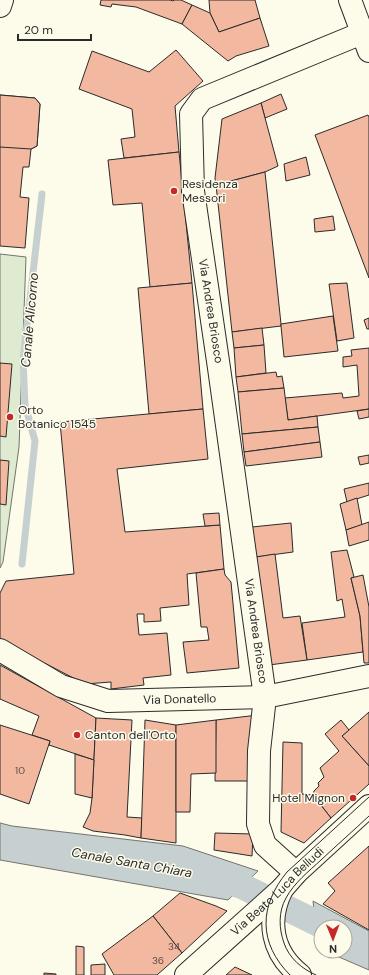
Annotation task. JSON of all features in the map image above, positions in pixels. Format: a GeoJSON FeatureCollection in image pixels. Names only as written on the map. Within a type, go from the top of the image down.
{"type":"FeatureCollection","features":[{"type":"Feature","properties":{"kind":"street"},"geometry":{"type":"LineString","coordinates":[[0,6],[2,0]]}},
{"type":"Feature","properties":{"kind":"street"},"geometry":{"type":"LineString","coordinates":[[350,0],[366,42]]}},
{"type":"Feature","properties":{"kind":"street","name":"Via Andrea Briosco"},"geometry":{"type":"LineString","coordinates":[[289,881],[265,845],[258,824],[259,751],[265,697],[220,368],[193,191],[191,114],[202,99],[366,42]]}},
{"type":"Feature","properties":{"kind":"street","name":"Via Donatello"},"geometry":{"type":"LineString","coordinates":[[0,650],[61,686],[108,701],[265,697],[369,676]]}},
{"type":"Feature","properties":{"kind":"street","name":"Via Beato Luca Belludi"},"geometry":{"type":"LineString","coordinates":[[186,975],[369,806]]}},
{"type":"Feature","properties":{"kind":"street"},"geometry":{"type":"LineString","coordinates":[[289,881],[278,898],[274,912],[274,936],[284,958],[293,970],[300,975]]}},
{"type":"Feature","properties":{"kind":"green space","name":"Orto Botanico 1545"},"geometry":{"type":"Polygon","coordinates":[[[0,254],[26,257],[19,447],[3,562],[0,568],[0,254]]]}},
{"type":"Feature","properties":{"kind":"water"},"geometry":{"type":"Polygon","coordinates":[[[0,823],[12,826],[183,846],[258,871],[228,900],[0,860],[0,823]]]}},
{"type":"Feature","properties":{"kind":"water"},"geometry":{"type":"Polygon","coordinates":[[[313,901],[347,919],[315,919],[313,901]]]}},
{"type":"Feature","properties":{"kind":"water"},"geometry":{"type":"Polygon","coordinates":[[[353,922],[369,931],[369,970],[344,959],[353,959],[353,922]]]}},
{"type":"Feature","properties":{"kind":"building"},"geometry":{"type":"Polygon","coordinates":[[[101,0],[181,0],[192,5],[182,24],[136,7],[112,4],[111,7],[100,5],[101,0]]]}},
{"type":"Feature","properties":{"kind":"building"},"geometry":{"type":"Polygon","coordinates":[[[209,0],[255,0],[260,18],[219,32],[210,13],[209,0]]]}},
{"type":"Feature","properties":{"kind":"building"},"geometry":{"type":"Polygon","coordinates":[[[192,5],[210,13],[219,32],[260,18],[269,46],[236,56],[228,61],[182,24],[192,5]]]}},
{"type":"Feature","properties":{"kind":"building"},"geometry":{"type":"Polygon","coordinates":[[[176,50],[203,81],[175,106],[179,152],[124,158],[121,139],[135,137],[132,109],[79,89],[92,51],[149,72],[176,50]]]}},
{"type":"Feature","properties":{"kind":"building"},"geometry":{"type":"Polygon","coordinates":[[[281,94],[287,109],[265,118],[261,103],[281,94]]]}},
{"type":"Feature","properties":{"kind":"building"},"geometry":{"type":"Polygon","coordinates":[[[0,95],[35,98],[40,104],[37,146],[31,149],[29,167],[23,167],[20,197],[29,198],[25,248],[0,246],[0,95]]]}},
{"type":"Feature","properties":{"kind":"building"},"geometry":{"type":"Polygon","coordinates":[[[0,95],[35,98],[40,104],[37,146],[31,149],[0,147],[0,95]]]}},
{"type":"Feature","properties":{"kind":"building"},"geometry":{"type":"Polygon","coordinates":[[[261,103],[278,166],[265,172],[216,185],[215,178],[222,119],[261,103]]]}},
{"type":"Feature","properties":{"kind":"building"},"geometry":{"type":"Polygon","coordinates":[[[368,115],[369,117],[369,278],[315,135],[368,115]]]}},
{"type":"Feature","properties":{"kind":"building"},"geometry":{"type":"Polygon","coordinates":[[[179,152],[192,283],[150,287],[142,203],[113,205],[108,160],[179,152]]]}},
{"type":"Feature","properties":{"kind":"building"},"geometry":{"type":"Polygon","coordinates":[[[306,157],[310,175],[286,181],[284,164],[306,157]]]}},
{"type":"Feature","properties":{"kind":"building"},"geometry":{"type":"Polygon","coordinates":[[[265,172],[281,326],[232,332],[216,185],[265,172]]]}},
{"type":"Feature","properties":{"kind":"building"},"geometry":{"type":"Polygon","coordinates":[[[333,216],[335,230],[315,232],[314,219],[333,216]]]}},
{"type":"Feature","properties":{"kind":"building"},"geometry":{"type":"Polygon","coordinates":[[[192,283],[203,409],[149,414],[138,288],[192,283]]]}},
{"type":"Feature","properties":{"kind":"building"},"geometry":{"type":"Polygon","coordinates":[[[347,283],[354,338],[337,341],[329,284],[347,283]]]}},
{"type":"Feature","properties":{"kind":"building"},"geometry":{"type":"Polygon","coordinates":[[[333,316],[338,351],[284,357],[281,324],[333,316]]]}},
{"type":"Feature","properties":{"kind":"building"},"geometry":{"type":"Polygon","coordinates":[[[369,318],[369,329],[367,329],[364,320],[369,318]]]}},
{"type":"Feature","properties":{"kind":"building"},"geometry":{"type":"Polygon","coordinates":[[[262,328],[264,345],[234,348],[232,332],[262,328]]]}},
{"type":"Feature","properties":{"kind":"building"},"geometry":{"type":"Polygon","coordinates":[[[264,345],[266,373],[236,377],[234,348],[264,345]]]}},
{"type":"Feature","properties":{"kind":"building"},"geometry":{"type":"Polygon","coordinates":[[[369,348],[369,409],[288,420],[285,398],[342,393],[343,398],[359,396],[357,365],[343,367],[343,357],[352,356],[351,350],[369,348]]]}},
{"type":"Feature","properties":{"kind":"building"},"geometry":{"type":"Polygon","coordinates":[[[0,363],[12,364],[6,437],[0,436],[0,363]]]}},
{"type":"Feature","properties":{"kind":"building"},"geometry":{"type":"Polygon","coordinates":[[[276,372],[277,377],[282,376],[284,388],[238,392],[236,377],[276,372]]]}},
{"type":"Feature","properties":{"kind":"building"},"geometry":{"type":"Polygon","coordinates":[[[284,388],[288,420],[317,416],[318,427],[242,434],[238,392],[284,388]]]}},
{"type":"Feature","properties":{"kind":"building"},"geometry":{"type":"Polygon","coordinates":[[[203,409],[208,459],[117,469],[125,532],[220,525],[224,569],[187,574],[189,605],[160,608],[161,621],[144,622],[144,614],[137,614],[139,635],[167,633],[171,675],[143,678],[144,685],[111,689],[111,682],[85,684],[0,640],[0,593],[6,581],[74,574],[60,422],[203,409]]]}},
{"type":"Feature","properties":{"kind":"building"},"geometry":{"type":"Polygon","coordinates":[[[369,409],[369,417],[359,419],[357,411],[369,409]]]}},
{"type":"Feature","properties":{"kind":"building"},"geometry":{"type":"Polygon","coordinates":[[[318,427],[320,442],[244,452],[242,434],[318,427]]]}},
{"type":"Feature","properties":{"kind":"building"},"geometry":{"type":"Polygon","coordinates":[[[320,442],[322,457],[246,466],[244,452],[320,442]]]}},
{"type":"Feature","properties":{"kind":"building"},"geometry":{"type":"Polygon","coordinates":[[[369,455],[369,463],[360,465],[358,457],[369,455]]]}},
{"type":"Feature","properties":{"kind":"building"},"geometry":{"type":"Polygon","coordinates":[[[0,460],[9,461],[6,505],[0,504],[0,460]]]}},
{"type":"Feature","properties":{"kind":"building"},"geometry":{"type":"Polygon","coordinates":[[[369,483],[369,495],[347,502],[344,489],[369,483]]]}},
{"type":"Feature","properties":{"kind":"building"},"geometry":{"type":"Polygon","coordinates":[[[357,498],[362,525],[346,530],[340,504],[357,498]]]}},
{"type":"Feature","properties":{"kind":"building"},"geometry":{"type":"Polygon","coordinates":[[[219,513],[220,525],[205,526],[203,514],[219,513]]]}},
{"type":"Feature","properties":{"kind":"building"},"geometry":{"type":"Polygon","coordinates":[[[369,522],[369,540],[349,546],[346,530],[369,522]]]}},
{"type":"Feature","properties":{"kind":"building"},"geometry":{"type":"Polygon","coordinates":[[[291,523],[293,552],[256,557],[252,527],[291,523]]]}},
{"type":"Feature","properties":{"kind":"building"},"geometry":{"type":"Polygon","coordinates":[[[347,550],[354,577],[351,578],[360,616],[363,652],[307,660],[302,623],[345,617],[342,599],[337,601],[331,552],[347,550]]]}},
{"type":"Feature","properties":{"kind":"building"},"geometry":{"type":"Polygon","coordinates":[[[275,554],[283,618],[300,616],[307,660],[269,665],[256,557],[275,554]]]}},
{"type":"Feature","properties":{"kind":"building"},"geometry":{"type":"Polygon","coordinates":[[[224,569],[225,575],[231,582],[239,668],[187,673],[183,642],[209,640],[207,627],[201,627],[196,573],[224,569]]]}},
{"type":"Feature","properties":{"kind":"building"},"geometry":{"type":"Polygon","coordinates":[[[363,575],[369,607],[369,663],[364,663],[360,616],[351,578],[363,575]]]}},
{"type":"Feature","properties":{"kind":"building"},"geometry":{"type":"Polygon","coordinates":[[[0,665],[96,718],[94,760],[49,745],[50,741],[32,735],[39,716],[0,699],[0,665]]]}},
{"type":"Feature","properties":{"kind":"building"},"geometry":{"type":"Polygon","coordinates":[[[369,712],[369,766],[342,736],[369,712]]]}},
{"type":"Feature","properties":{"kind":"building"},"geometry":{"type":"Polygon","coordinates":[[[258,715],[255,781],[215,781],[216,720],[258,715]]]}},
{"type":"Feature","properties":{"kind":"building"},"geometry":{"type":"Polygon","coordinates":[[[96,718],[132,720],[127,817],[142,818],[141,838],[93,831],[83,827],[90,813],[92,798],[96,718]]]}},
{"type":"Feature","properties":{"kind":"building"},"geometry":{"type":"Polygon","coordinates":[[[145,720],[176,725],[176,843],[141,838],[145,720]]]}},
{"type":"Feature","properties":{"kind":"building"},"geometry":{"type":"Polygon","coordinates":[[[216,720],[216,773],[191,774],[190,812],[176,812],[176,725],[216,720]]]}},
{"type":"Feature","properties":{"kind":"building"},"geometry":{"type":"Polygon","coordinates":[[[341,720],[349,730],[342,736],[369,766],[369,784],[331,818],[313,795],[314,791],[319,786],[318,783],[324,777],[320,768],[339,751],[325,734],[341,720]]]}},
{"type":"Feature","properties":{"kind":"building"},"geometry":{"type":"Polygon","coordinates":[[[0,725],[50,741],[29,804],[0,794],[0,725]]]}},
{"type":"Feature","properties":{"kind":"building"},"geometry":{"type":"Polygon","coordinates":[[[283,742],[302,743],[302,794],[313,795],[331,818],[304,843],[281,832],[283,742]]]}},
{"type":"Feature","properties":{"kind":"building"},"geometry":{"type":"Polygon","coordinates":[[[75,754],[94,760],[92,798],[75,794],[75,754]]]}},
{"type":"Feature","properties":{"kind":"building"},"geometry":{"type":"Polygon","coordinates":[[[215,833],[253,834],[252,856],[214,850],[215,833]]]}},
{"type":"Feature","properties":{"kind":"building"},"geometry":{"type":"Polygon","coordinates":[[[369,846],[369,930],[353,921],[353,919],[350,919],[323,904],[335,891],[328,883],[369,846]]]}},
{"type":"Feature","properties":{"kind":"building"},"geometry":{"type":"Polygon","coordinates":[[[180,893],[227,911],[182,953],[153,916],[180,893]]]}},
{"type":"Feature","properties":{"kind":"building"},"geometry":{"type":"Polygon","coordinates":[[[153,916],[182,953],[157,975],[114,975],[102,954],[153,916]]]}},
{"type":"Feature","properties":{"kind":"building"},"geometry":{"type":"Polygon","coordinates":[[[76,946],[84,947],[84,975],[76,975],[76,946]]]}},
{"type":"Feature","properties":{"kind":"building"},"geometry":{"type":"Polygon","coordinates":[[[105,964],[105,975],[91,975],[91,965],[105,964]]]}},
{"type":"Feature","properties":{"kind":"building"},"geometry":{"type":"Polygon","coordinates":[[[235,967],[252,975],[226,975],[235,967]]]}},
{"type":"Feature","properties":{"kind":"building"},"geometry":{"type":"Polygon","coordinates":[[[44,973],[56,974],[56,975],[44,975],[44,973]]]}},
{"type":"Feature","properties":{"kind":"waterway","name":"Canale Alicorno"},"geometry":{"type":"LineString","coordinates":[[22,564],[35,441],[25,405],[23,360],[42,194]]}},
{"type":"Feature","properties":{"kind":"waterway","name":"Canale Santa Chiara"},"geometry":{"type":"LineString","coordinates":[[207,876],[242,886],[313,921]]}},
{"type":"Feature","properties":{"kind":"tram line"},"geometry":{"type":"LineString","coordinates":[[290,975],[272,950],[268,937],[266,924],[267,911],[271,898],[287,872],[369,797]]}},
{"type":"Feature","properties":{"kind":"tram line"},"geometry":{"type":"LineString","coordinates":[[316,975],[306,970],[297,962],[286,948],[282,938],[280,926],[283,903],[293,887],[369,816]]}},
{"type":"Feature","properties":{"kind":"place","name":"Residenza Messori"},"geometry":{"type":"Point","coordinates":[174,191]}},
{"type":"Feature","properties":{"kind":"place","name":"Orto Botanico 1545"},"geometry":{"type":"Point","coordinates":[10,417]}},
{"type":"Feature","properties":{"kind":"place","name":"Canton dell'Orto"},"geometry":{"type":"Point","coordinates":[77,735]}},
{"type":"Feature","properties":{"kind":"place","name":"Hotel Mignon"},"geometry":{"type":"Point","coordinates":[353,798]}}]}
